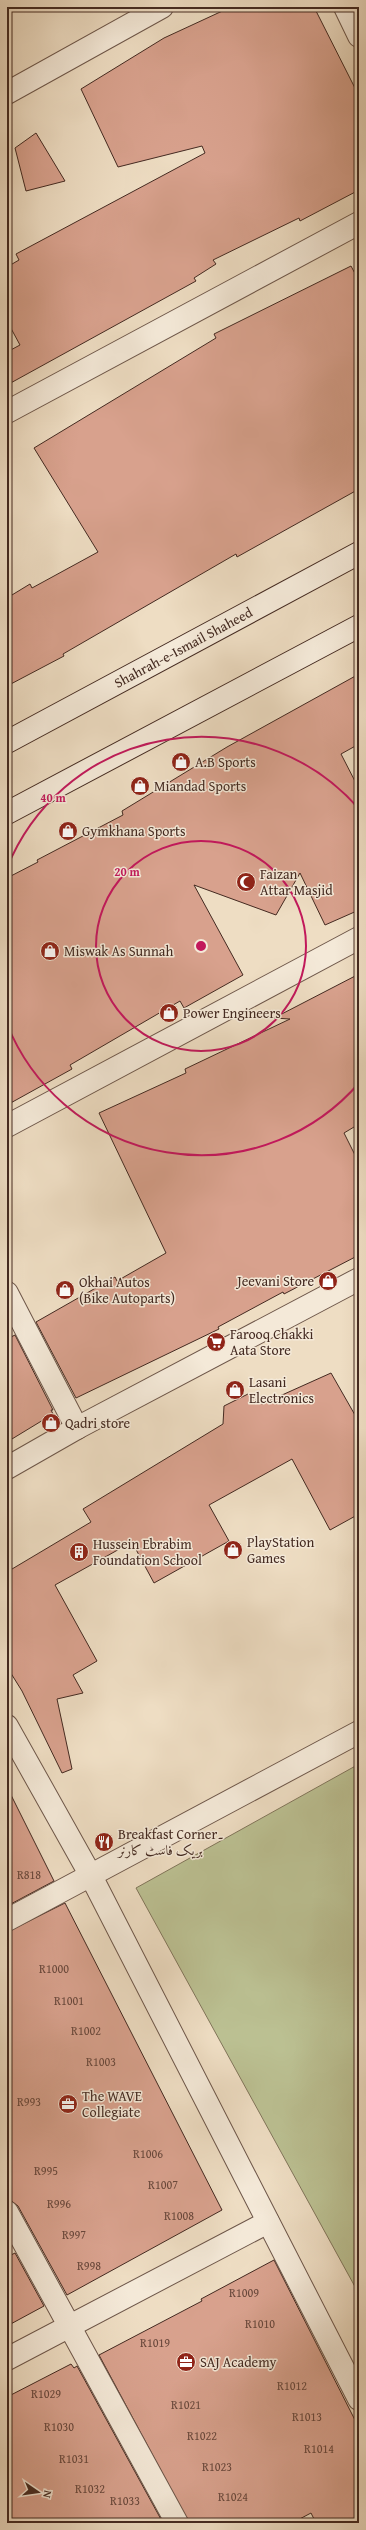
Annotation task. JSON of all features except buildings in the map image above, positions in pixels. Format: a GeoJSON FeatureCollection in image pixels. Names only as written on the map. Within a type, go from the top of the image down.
{"type":"FeatureCollection","features":[{"type":"Feature","properties":{"kind":"street"},"geometry":{"type":"LineString","coordinates":[[7,93],[162,7]]}},
{"type":"Feature","properties":{"kind":"street"},"geometry":{"type":"LineString","coordinates":[[345,7],[359,36]]}},
{"type":"Feature","properties":{"kind":"street"},"geometry":{"type":"LineString","coordinates":[[7,412],[359,223]]}},
{"type":"Feature","properties":{"kind":"street","name":"Shahrah-e-Ismail Shaheed"},"geometry":{"type":"LineString","coordinates":[[7,742],[359,553]]}},
{"type":"Feature","properties":{"kind":"street"},"geometry":{"type":"LineString","coordinates":[[7,813],[359,626]]}},
{"type":"Feature","properties":{"kind":"street"},"geometry":{"type":"LineString","coordinates":[[7,1126],[359,938]]}},
{"type":"Feature","properties":{"kind":"street"},"geometry":{"type":"LineString","coordinates":[[7,1468],[77,1428],[358,1284]]}},
{"type":"Feature","properties":{"kind":"street"},"geometry":{"type":"LineString","coordinates":[[7,1293],[77,1428]]}},
{"type":"Feature","properties":{"kind":"street"},"geometry":{"type":"LineString","coordinates":[[7,1726],[91,1876],[359,2399]]}},
{"type":"Feature","properties":{"kind":"street"},"geometry":{"type":"LineString","coordinates":[[7,1920],[359,1732]]}},
{"type":"Feature","properties":{"kind":"street"},"geometry":{"type":"LineString","coordinates":[[7,2212],[177,2523]]}},
{"type":"Feature","properties":{"kind":"street"},"geometry":{"type":"LineString","coordinates":[[7,2359],[268,2222]]}},
{"type":"Feature","properties":{"kind":"green space"},"geometry":{"type":"Polygon","coordinates":[[[359,1764],[359,2294],[136,1888],[359,1764]]]}},
{"type":"Feature","properties":{"kind":"place","name":"A.B Sports"},"geometry":{"type":"Point","coordinates":[181,762]}},
{"type":"Feature","properties":{"kind":"place","name":"Miandad Sports"},"geometry":{"type":"Point","coordinates":[140,786]}},
{"type":"Feature","properties":{"kind":"place","name":"Gymkhana Sports"},"geometry":{"type":"Point","coordinates":[68,831]}},
{"type":"Feature","properties":{"kind":"place","name":"Faizan Attar Masjid"},"geometry":{"type":"Point","coordinates":[246,882]}},
{"type":"Feature","properties":{"kind":"place","name":"Miswak As Sunnah"},"geometry":{"type":"Point","coordinates":[50,951]}},
{"type":"Feature","properties":{"kind":"place","name":"Power Engineers"},"geometry":{"type":"Point","coordinates":[169,1013]}},
{"type":"Feature","properties":{"kind":"place","name":"Jeevani Store"},"geometry":{"type":"Point","coordinates":[328,1281]}},
{"type":"Feature","properties":{"kind":"place","name":"Okhai Autos (Bike Autoparts)"},"geometry":{"type":"Point","coordinates":[65,1290]}},
{"type":"Feature","properties":{"kind":"place","name":"Farooq Chakki Aata Store"},"geometry":{"type":"Point","coordinates":[216,1342]}},
{"type":"Feature","properties":{"kind":"place","name":"Lasani Electronics"},"geometry":{"type":"Point","coordinates":[235,1390]}},
{"type":"Feature","properties":{"kind":"place","name":"Qadri store"},"geometry":{"type":"Point","coordinates":[51,1423]}},
{"type":"Feature","properties":{"kind":"place","name":"PlayStation Games"},"geometry":{"type":"Point","coordinates":[233,1550]}},
{"type":"Feature","properties":{"kind":"place","name":"Hussein Ebrabim Foundation School"},"geometry":{"type":"Point","coordinates":[79,1552]}},
{"type":"Feature","properties":{"kind":"place","name":"Breakfast Corner۔ بریک فاسٹ کارنر"},"geometry":{"type":"Point","coordinates":[104,1842]}},
{"type":"Feature","properties":{"kind":"place","name":"The WAVE Collegiate"},"geometry":{"type":"Point","coordinates":[68,2104]}},
{"type":"Feature","properties":{"kind":"place","name":"SAJ Academy"},"geometry":{"type":"Point","coordinates":[186,2362]}}]}
